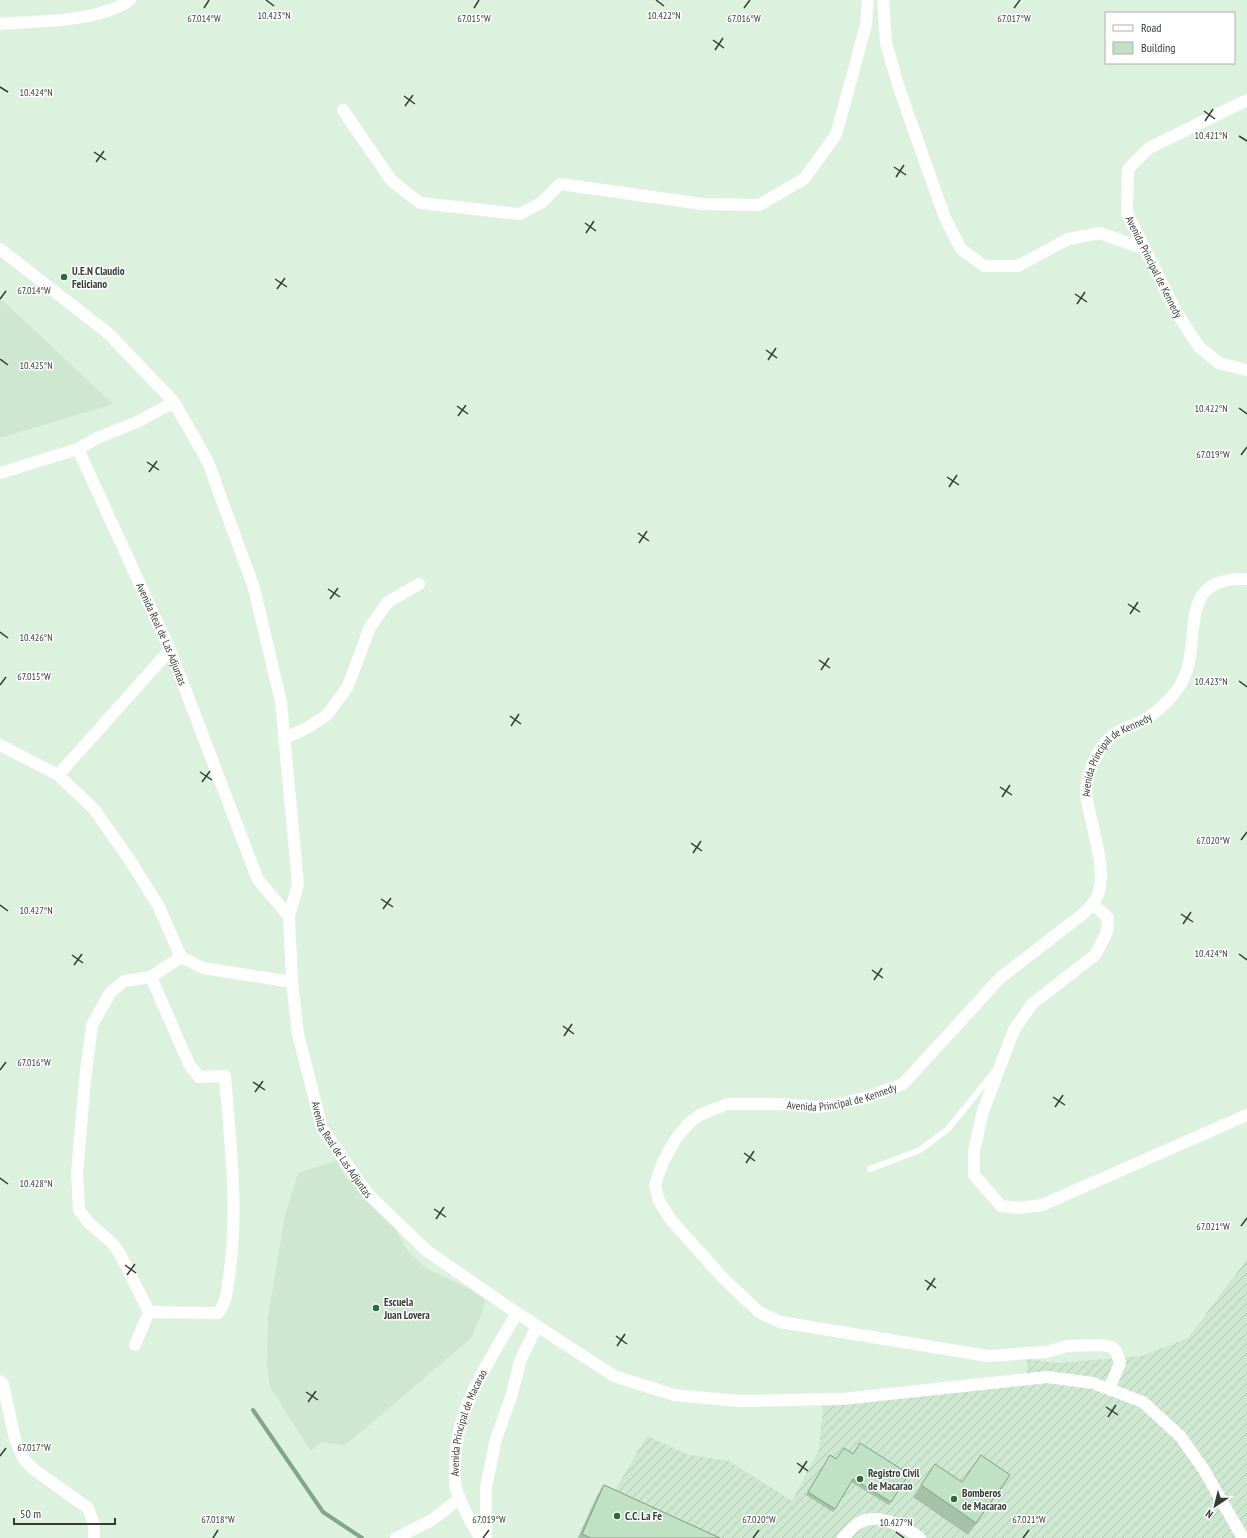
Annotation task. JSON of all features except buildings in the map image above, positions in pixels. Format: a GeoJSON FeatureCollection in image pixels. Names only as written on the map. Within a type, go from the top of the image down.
{"type":"FeatureCollection","features":[{"type":"Feature","properties":{"kind":"street"},"geometry":{"type":"LineString","coordinates":[[0,24],[90,16],[123,5],[130,0]]}},
{"type":"Feature","properties":{"kind":"street"},"geometry":{"type":"LineString","coordinates":[[343,110],[391,180],[420,203],[520,214],[541,203],[560,184],[702,204],[759,205],[804,179],[836,135],[866,25],[868,0]]}},
{"type":"Feature","properties":{"kind":"street"},"geometry":{"type":"LineString","coordinates":[[883,0],[886,43],[898,88],[945,218],[961,249],[984,266],[1018,266],[1068,239],[1100,233],[1144,249]]}},
{"type":"Feature","properties":{"kind":"street","name":"Avenida Principal de Kennedy"},"geometry":{"type":"LineString","coordinates":[[1247,100],[1149,148],[1128,169],[1127,213],[1177,313],[1199,347],[1219,362],[1247,370]]}},
{"type":"Feature","properties":{"kind":"street","name":"Avenida Real de Las Adjuntas"},"geometry":{"type":"LineString","coordinates":[[0,248],[109,334],[174,402],[208,462],[254,588],[281,702],[298,884],[289,916],[292,982],[298,1034],[322,1128],[367,1193],[427,1251],[517,1313],[614,1376],[674,1395],[739,1401],[843,1399],[1047,1377],[1093,1383],[1143,1402],[1181,1437],[1204,1470],[1243,1538]]}},
{"type":"Feature","properties":{"kind":"street"},"geometry":{"type":"LineString","coordinates":[[0,473],[78,449],[97,438],[137,422],[174,402]]}},
{"type":"Feature","properties":{"kind":"street","name":"Avenida Real de Las Adjuntas"},"geometry":{"type":"LineString","coordinates":[[78,449],[170,650],[258,880],[289,916]]}},
{"type":"Feature","properties":{"kind":"street","name":"Avenida Principal de Kennedy"},"geometry":{"type":"LineString","coordinates":[[1109,1389],[1120,1363],[1116,1351],[1111,1347],[1102,1345],[1067,1346],[1046,1352],[988,1356],[780,1322],[759,1312],[722,1276],[671,1220],[659,1201],[655,1186],[663,1162],[675,1140],[689,1123],[711,1109],[727,1104],[778,1104],[799,1106],[833,1105],[865,1098],[903,1084],[1000,978],[1084,913],[1093,904],[1100,886],[1100,868],[1086,794],[1086,785],[1094,760],[1115,733],[1144,720],[1158,710],[1178,688],[1186,676],[1193,640],[1196,604],[1203,593],[1213,585],[1228,579],[1247,579]]}},
{"type":"Feature","properties":{"kind":"street"},"geometry":{"type":"LineString","coordinates":[[285,738],[307,728],[326,715],[348,686],[370,627],[388,602],[419,584]]}},
{"type":"Feature","properties":{"kind":"street"},"geometry":{"type":"LineString","coordinates":[[58,775],[170,650]]}},
{"type":"Feature","properties":{"kind":"street"},"geometry":{"type":"LineString","coordinates":[[0,745],[58,775],[94,809],[131,862],[158,906],[180,957],[203,968],[292,982]]}},
{"type":"Feature","properties":{"kind":"street"},"geometry":{"type":"LineString","coordinates":[[1093,904],[1108,918],[1108,932],[1095,955],[1032,1004],[1014,1030],[983,1111],[974,1151],[974,1175],[1000,1206],[1018,1208],[1042,1205],[1247,1115]]}},
{"type":"Feature","properties":{"kind":"street"},"geometry":{"type":"LineString","coordinates":[[135,1345],[149,1312],[120,1254],[112,1243],[88,1222],[79,1210],[77,1173],[85,1080],[92,1025],[110,993],[124,981],[151,977],[180,957]]}},
{"type":"Feature","properties":{"kind":"street"},"geometry":{"type":"LineString","coordinates":[[149,1312],[218,1313],[225,1305],[232,1260],[234,1207],[225,1076],[199,1077],[189,1064],[151,977]]}},
{"type":"Feature","properties":{"kind":"street","name":"Avenida Principal de Macarao"},"geometry":{"type":"LineString","coordinates":[[480,1538],[467,1514],[456,1487],[454,1450],[464,1411],[480,1378],[517,1313]]}},
{"type":"Feature","properties":{"kind":"street"},"geometry":{"type":"LineString","coordinates":[[486,1538],[486,1486],[496,1439],[512,1394],[520,1361],[538,1326]]}},
{"type":"Feature","properties":{"kind":"street"},"geometry":{"type":"LineString","coordinates":[[0,1381],[3,1384],[15,1439],[23,1458],[33,1469],[88,1508],[94,1524],[94,1538]]}},
{"type":"Feature","properties":{"kind":"street"},"geometry":{"type":"LineString","coordinates":[[396,1538],[432,1520],[460,1498]]}},
{"type":"Feature","properties":{"kind":"street"},"geometry":{"type":"LineString","coordinates":[[843,1538],[860,1522],[876,1519],[889,1521],[913,1532],[920,1538]]}},
{"type":"Feature","properties":{"kind":"lane"},"geometry":{"type":"LineString","coordinates":[[870,1168],[920,1150],[948,1129],[1001,1063]]}},
{"type":"Feature","properties":{"kind":"shaded area"},"geometry":{"type":"Polygon","coordinates":[[[0,298],[113,404],[0,438],[0,298]]]}},
{"type":"Feature","properties":{"kind":"shaded area","name":"Escuela Juan Lovera"},"geometry":{"type":"Polygon","coordinates":[[[336,1161],[347,1179],[393,1225],[407,1250],[424,1267],[471,1290],[485,1300],[481,1316],[471,1338],[354,1438],[344,1445],[321,1442],[311,1451],[270,1387],[267,1365],[268,1317],[285,1215],[298,1173],[336,1161]]]}},
{"type":"Feature","properties":{"kind":"shaded area"},"geometry":{"type":"Polygon","coordinates":[[[1247,1259],[1247,1538],[577,1538],[603,1484],[615,1490],[647,1436],[689,1455],[729,1461],[792,1501],[819,1450],[824,1397],[1027,1382],[1027,1359],[1058,1363],[1142,1356],[1188,1338],[1247,1259]]]}},
{"type":"Feature","properties":{"kind":"waterway"},"geometry":{"type":"LineString","coordinates":[[253,1410],[323,1512],[362,1538]]}},
{"type":"Feature","properties":{"kind":"place","name":"U.E.N Claudio Feliciano"},"geometry":{"type":"Point","coordinates":[64,277]}},
{"type":"Feature","properties":{"kind":"place","name":"Escuela Juan Lovera"},"geometry":{"type":"Point","coordinates":[376,1308]}},
{"type":"Feature","properties":{"kind":"place","name":"Registro Civil de Macarao"},"geometry":{"type":"Point","coordinates":[860,1479]}},
{"type":"Feature","properties":{"kind":"place","name":"Bomberos de Macarao"},"geometry":{"type":"Point","coordinates":[954,1499]}},
{"type":"Feature","properties":{"kind":"place","name":"C.C. La Fe"},"geometry":{"type":"Point","coordinates":[617,1516]}}]}
